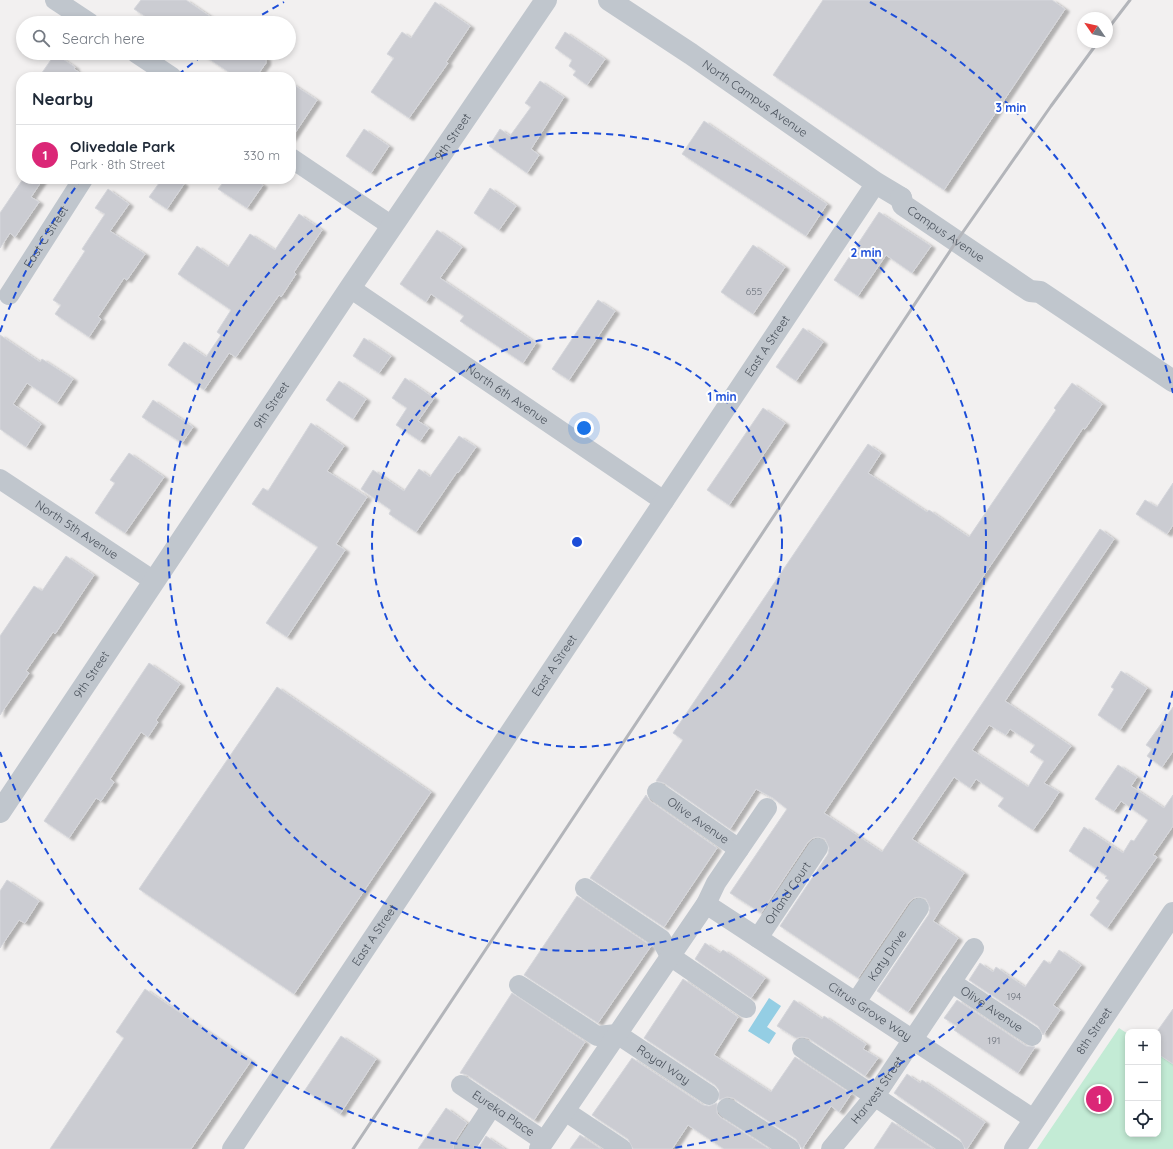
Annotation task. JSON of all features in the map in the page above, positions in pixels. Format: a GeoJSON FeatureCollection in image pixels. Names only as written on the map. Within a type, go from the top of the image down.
{"type":"FeatureCollection","features":[{"type":"Feature","properties":{"kind":"street"},"geometry":{"type":"LineString","coordinates":[[55,0],[79,16]]}},
{"type":"Feature","properties":{"kind":"street","name":"9th Street"},"geometry":{"type":"LineString","coordinates":[[0,812],[350,288],[546,0]]}},
{"type":"Feature","properties":{"kind":"street","name":"North Campus Avenue"},"geometry":{"type":"LineString","coordinates":[[609,0],[691,54],[876,183],[901,198]]}},
{"type":"Feature","properties":{"kind":"street"},"geometry":{"type":"LineString","coordinates":[[144,60],[158,72]]}},
{"type":"Feature","properties":{"kind":"street"},"geometry":{"type":"LineString","coordinates":[[296,161],[392,226]]}},
{"type":"Feature","properties":{"kind":"street","name":"East A Street"},"geometry":{"type":"LineString","coordinates":[[232,1149],[876,183]]}},
{"type":"Feature","properties":{"kind":"street","name":"East C Street"},"geometry":{"type":"LineString","coordinates":[[10,295],[80,184]]}},
{"type":"Feature","properties":{"kind":"street","name":"Campus Avenue"},"geometry":{"type":"LineString","coordinates":[[901,198],[903,205],[956,242],[1030,291],[1040,292],[1173,381]]}},
{"type":"Feature","properties":{"kind":"street","name":"North 6th Avenue"},"geometry":{"type":"LineString","coordinates":[[350,288],[664,501]]}},
{"type":"Feature","properties":{"kind":"street","name":"North 5th Avenue"},"geometry":{"type":"LineString","coordinates":[[0,479],[154,581]]}},
{"type":"Feature","properties":{"kind":"street","name":"Olive Avenue"},"geometry":{"type":"LineString","coordinates":[[657,792],[739,849]]}},
{"type":"Feature","properties":{"kind":"street"},"geometry":{"type":"LineString","coordinates":[[541,1145],[706,904],[716,883],[767,808]]}},
{"type":"Feature","properties":{"kind":"street","name":"Orland Court"},"geometry":{"type":"LineString","coordinates":[[758,938],[818,848]]}},
{"type":"Feature","properties":{"kind":"street"},"geometry":{"type":"LineString","coordinates":[[585,888],[661,939],[670,956],[746,1008]]}},
{"type":"Feature","properties":{"kind":"street","name":"Citrus Grove Way"},"geometry":{"type":"LineString","coordinates":[[706,904],[1035,1120]]}},
{"type":"Feature","properties":{"kind":"street","name":"Katy Drive"},"geometry":{"type":"LineString","coordinates":[[856,1002],[918,908]]}},
{"type":"Feature","properties":{"kind":"street","name":"8th Street"},"geometry":{"type":"LineString","coordinates":[[1015,1149],[1173,913]]}},
{"type":"Feature","properties":{"kind":"street","name":"Harvest Street"},"geometry":{"type":"LineString","coordinates":[[831,1149],[875,1096],[974,948]]}},
{"type":"Feature","properties":{"kind":"street","name":"Olive Avenue"},"geometry":{"type":"LineString","coordinates":[[951,982],[1032,1036]]}},
{"type":"Feature","properties":{"kind":"street"},"geometry":{"type":"LineString","coordinates":[[519,985],[597,1036],[617,1034]]}},
{"type":"Feature","properties":{"kind":"street","name":"Royal Way"},"geometry":{"type":"LineString","coordinates":[[617,1034],[709,1095]]}},
{"type":"Feature","properties":{"kind":"street"},"geometry":{"type":"LineString","coordinates":[[802,1048],[954,1149]]}},
{"type":"Feature","properties":{"kind":"street","name":"Eureka Place"},"geometry":{"type":"LineString","coordinates":[[461,1086],[492,1106],[541,1145]]}},
{"type":"Feature","properties":{"kind":"street"},"geometry":{"type":"LineString","coordinates":[[464,1149],[492,1106]]}},
{"type":"Feature","properties":{"kind":"street"},"geometry":{"type":"LineString","coordinates":[[727,1108],[790,1149]]}},
{"type":"Feature","properties":{"kind":"street"},"geometry":{"type":"LineString","coordinates":[[565,1111],[622,1149]]}},
{"type":"Feature","properties":{"kind":"green space"},"geometry":{"type":"Polygon","coordinates":[[[1119,1028],[1125,1032],[1125,1137],[1161,1137],[1161,1056],[1173,1064],[1173,1149],[1037,1149],[1119,1028]]]}},
{"type":"Feature","properties":{"kind":"water"},"geometry":{"type":"Polygon","coordinates":[[[769,998],[781,1006],[767,1027],[776,1033],[769,1044],[748,1031],[769,998]]]}},
{"type":"Feature","properties":{"kind":"building"},"geometry":{"type":"Polygon","coordinates":[[[141,0],[186,0],[210,16],[144,16],[134,9],[141,0]]]}},
{"type":"Feature","properties":{"kind":"building"},"geometry":{"type":"Polygon","coordinates":[[[823,0],[1052,0],[1065,9],[944,190],[773,75],[823,0]]]}},
{"type":"Feature","properties":{"kind":"building"},"geometry":{"type":"Polygon","coordinates":[[[435,2],[470,26],[446,62],[448,63],[409,118],[371,92],[394,58],[387,54],[402,32],[411,38],[435,2]]]}},
{"type":"Feature","properties":{"kind":"building"},"geometry":{"type":"Polygon","coordinates":[[[565,32],[605,59],[587,85],[573,75],[576,71],[569,66],[572,60],[555,48],[565,32]]]}},
{"type":"Feature","properties":{"kind":"building"},"geometry":{"type":"Polygon","coordinates":[[[51,60],[64,60],[75,67],[74,69],[78,72],[42,72],[51,60]]]}},
{"type":"Feature","properties":{"kind":"building"},"geometry":{"type":"Polygon","coordinates":[[[210,60],[266,60],[266,63],[260,72],[228,72],[210,60]]]}},
{"type":"Feature","properties":{"kind":"building"},"geometry":{"type":"Polygon","coordinates":[[[540,81],[564,97],[531,149],[539,155],[527,173],[489,146],[500,129],[510,136],[531,107],[525,103],[540,81]]]}},
{"type":"Feature","properties":{"kind":"building"},"geometry":{"type":"Polygon","coordinates":[[[296,86],[317,100],[296,132],[296,86]]]}},
{"type":"Feature","properties":{"kind":"building"},"geometry":{"type":"Polygon","coordinates":[[[704,121],[827,204],[806,236],[682,154],[704,121]]]}},
{"type":"Feature","properties":{"kind":"building"},"geometry":{"type":"Polygon","coordinates":[[[364,129],[389,146],[371,173],[346,156],[364,129]]]}},
{"type":"Feature","properties":{"kind":"building"},"geometry":{"type":"Polygon","coordinates":[[[20,184],[40,184],[31,197],[39,202],[15,237],[10,233],[0,248],[0,213],[20,184]]]}},
{"type":"Feature","properties":{"kind":"building"},"geometry":{"type":"Polygon","coordinates":[[[158,184],[184,184],[167,209],[149,197],[158,184]]]}},
{"type":"Feature","properties":{"kind":"building"},"geometry":{"type":"Polygon","coordinates":[[[222,184],[263,185],[247,208],[218,189],[222,184]]]}},
{"type":"Feature","properties":{"kind":"building"},"geometry":{"type":"Polygon","coordinates":[[[490,188],[516,206],[499,230],[474,213],[490,188]]]}},
{"type":"Feature","properties":{"kind":"building"},"geometry":{"type":"Polygon","coordinates":[[[108,189],[129,204],[110,231],[145,254],[127,280],[124,278],[98,317],[101,319],[89,337],[55,314],[61,305],[53,300],[85,251],[82,249],[105,214],[95,208],[108,189]]]}},
{"type":"Feature","properties":{"kind":"building"},"geometry":{"type":"Polygon","coordinates":[[[879,212],[931,246],[912,273],[886,255],[858,296],[834,280],[879,212]]]}},
{"type":"Feature","properties":{"kind":"building"},"geometry":{"type":"Polygon","coordinates":[[[299,214],[322,230],[294,272],[296,274],[281,297],[279,295],[236,357],[229,353],[204,390],[168,365],[184,342],[206,357],[221,335],[217,332],[231,310],[178,274],[197,246],[228,267],[250,234],[275,250],[299,214]]]}},
{"type":"Feature","properties":{"kind":"building"},"geometry":{"type":"Polygon","coordinates":[[[437,230],[462,247],[440,278],[536,343],[523,363],[460,321],[464,316],[431,294],[426,302],[400,284],[437,230]]]}},
{"type":"Feature","properties":{"kind":"building"},"geometry":{"type":"Polygon","coordinates":[[[753,245],[785,267],[753,314],[721,292],[753,245]]]}},
{"type":"Feature","properties":{"kind":"building"},"geometry":{"type":"Polygon","coordinates":[[[598,300],[615,311],[569,380],[552,369],[598,300]]]}},
{"type":"Feature","properties":{"kind":"building"},"geometry":{"type":"Polygon","coordinates":[[[803,328],[823,342],[796,381],[776,367],[803,328]]]}},
{"type":"Feature","properties":{"kind":"building"},"geometry":{"type":"Polygon","coordinates":[[[0,335],[40,362],[42,359],[73,379],[57,403],[27,383],[13,404],[41,424],[26,447],[0,429],[0,335]]]}},
{"type":"Feature","properties":{"kind":"building"},"geometry":{"type":"Polygon","coordinates":[[[364,338],[391,356],[379,373],[353,356],[364,338]]]}},
{"type":"Feature","properties":{"kind":"building"},"geometry":{"type":"Polygon","coordinates":[[[405,378],[434,398],[418,421],[429,428],[420,441],[396,425],[407,408],[392,398],[405,378]]]}},
{"type":"Feature","properties":{"kind":"building"},"geometry":{"type":"Polygon","coordinates":[[[339,381],[366,399],[353,419],[326,400],[339,381]]]}},
{"type":"Feature","properties":{"kind":"building"},"geometry":{"type":"Polygon","coordinates":[[[1072,383],[1102,404],[1085,429],[1083,428],[824,813],[882,852],[1100,529],[1114,539],[1005,701],[1071,746],[1044,783],[1059,792],[1048,809],[1033,830],[998,806],[1004,798],[976,779],[970,788],[954,777],[912,839],[964,873],[933,921],[958,938],[908,1012],[877,991],[929,914],[930,908],[926,899],[919,897],[914,898],[909,902],[858,978],[780,926],[828,854],[829,848],[825,839],[818,837],[813,838],[808,842],[761,913],[730,893],[787,809],[773,798],[756,789],[730,829],[664,783],[656,781],[683,740],[673,733],[868,444],[881,453],[868,473],[927,512],[929,510],[969,537],[1056,410],[1054,408],[1072,383]],[[989,725],[972,750],[1028,787],[1044,761],[1030,752],[1035,745],[1010,729],[1006,735],[989,725]]]}},
{"type":"Feature","properties":{"kind":"building"},"geometry":{"type":"Polygon","coordinates":[[[153,400],[193,427],[182,443],[142,417],[153,400]]]}},
{"type":"Feature","properties":{"kind":"building"},"geometry":{"type":"Polygon","coordinates":[[[763,408],[785,423],[729,505],[707,490],[763,408]]]}},
{"type":"Feature","properties":{"kind":"building"},"geometry":{"type":"Polygon","coordinates":[[[311,423],[344,446],[327,471],[367,497],[336,544],[345,550],[287,637],[266,623],[318,547],[252,504],[263,488],[268,491],[311,423]]]}},
{"type":"Feature","properties":{"kind":"building"},"geometry":{"type":"Polygon","coordinates":[[[459,436],[476,447],[416,532],[389,514],[391,510],[361,489],[373,470],[404,491],[419,469],[430,477],[459,436]]]}},
{"type":"Feature","properties":{"kind":"building"},"geometry":{"type":"Polygon","coordinates":[[[129,453],[164,477],[125,533],[95,513],[115,483],[110,480],[129,453]]]}},
{"type":"Feature","properties":{"kind":"building"},"geometry":{"type":"Polygon","coordinates":[[[1173,483],[1173,525],[1167,534],[1136,514],[1145,500],[1157,507],[1173,483]]]}},
{"type":"Feature","properties":{"kind":"building"},"geometry":{"type":"Polygon","coordinates":[[[66,556],[94,575],[55,634],[53,632],[26,671],[29,673],[0,715],[0,636],[34,586],[42,591],[66,556]]]}},
{"type":"Feature","properties":{"kind":"building"},"geometry":{"type":"Polygon","coordinates":[[[149,663],[180,684],[156,720],[158,722],[148,737],[141,732],[110,779],[114,782],[101,801],[96,798],[69,838],[44,821],[149,663]]]}},
{"type":"Feature","properties":{"kind":"building"},"geometry":{"type":"Polygon","coordinates":[[[1121,671],[1147,688],[1120,730],[1098,715],[1114,689],[1111,687],[1121,671]]]}},
{"type":"Feature","properties":{"kind":"building"},"geometry":{"type":"Polygon","coordinates":[[[277,687],[431,792],[294,994],[139,889],[277,687]]]}},
{"type":"Feature","properties":{"kind":"building"},"geometry":{"type":"Polygon","coordinates":[[[1173,707],[1173,751],[1162,767],[1147,756],[1152,749],[1146,745],[1173,707]]]}},
{"type":"Feature","properties":{"kind":"building"},"geometry":{"type":"Polygon","coordinates":[[[1118,765],[1137,777],[1131,786],[1164,808],[1173,795],[1173,826],[1153,855],[1157,857],[1107,928],[1090,915],[1100,901],[1096,898],[1109,880],[1105,878],[1107,876],[1069,851],[1084,827],[1123,853],[1131,840],[1134,841],[1148,820],[1121,801],[1114,811],[1095,799],[1118,765]]]}},
{"type":"Feature","properties":{"kind":"building"},"geometry":{"type":"Polygon","coordinates":[[[646,795],[650,801],[717,848],[664,927],[590,878],[646,795]]]}},
{"type":"Feature","properties":{"kind":"building"},"geometry":{"type":"Polygon","coordinates":[[[7,880],[39,901],[25,923],[19,920],[0,948],[0,891],[7,880]]]}},
{"type":"Feature","properties":{"kind":"building"},"geometry":{"type":"Polygon","coordinates":[[[577,896],[651,946],[598,1023],[524,975],[577,896]]]}},
{"type":"Feature","properties":{"kind":"building"},"geometry":{"type":"Polygon","coordinates":[[[705,943],[720,953],[723,950],[765,978],[751,998],[695,959],[705,943]]]}},
{"type":"Feature","properties":{"kind":"building"},"geometry":{"type":"Polygon","coordinates":[[[1059,950],[1081,965],[1053,1005],[1060,1010],[1043,1035],[1038,1026],[969,980],[980,963],[993,972],[996,967],[1025,987],[1044,960],[1050,964],[1059,950]]]}},
{"type":"Feature","properties":{"kind":"building"},"geometry":{"type":"Polygon","coordinates":[[[683,979],[738,1017],[714,1055],[771,1092],[795,1057],[851,1094],[839,1112],[831,1106],[802,1149],[796,1139],[733,1098],[727,1097],[719,1100],[719,1090],[715,1085],[644,1038],[683,979]]]}},
{"type":"Feature","properties":{"kind":"building"},"geometry":{"type":"Polygon","coordinates":[[[145,989],[251,1061],[191,1149],[50,1149],[124,1038],[116,1032],[145,989]]]}},
{"type":"Feature","properties":{"kind":"building"},"geometry":{"type":"Polygon","coordinates":[[[512,993],[585,1042],[534,1120],[467,1075],[460,1073],[512,993]]]}},
{"type":"Feature","properties":{"kind":"building"},"geometry":{"type":"Polygon","coordinates":[[[794,1000],[822,1019],[824,1016],[866,1044],[863,1049],[878,1058],[865,1076],[808,1038],[796,1038],[777,1026],[794,1000]]]}},
{"type":"Feature","properties":{"kind":"building"},"geometry":{"type":"Polygon","coordinates":[[[957,1000],[1026,1046],[1035,1047],[1018,1073],[954,1030],[957,1026],[944,1018],[957,1000]]]}},
{"type":"Feature","properties":{"kind":"building"},"geometry":{"type":"Polygon","coordinates":[[[1173,1009],[1173,1064],[1161,1056],[1161,1029],[1159,1029],[1173,1009]]]}},
{"type":"Feature","properties":{"kind":"building"},"geometry":{"type":"Polygon","coordinates":[[[341,1036],[376,1059],[340,1114],[305,1090],[341,1036]]]}},
{"type":"Feature","properties":{"kind":"building"},"geometry":{"type":"Polygon","coordinates":[[[632,1058],[703,1105],[709,1106],[717,1103],[717,1113],[720,1117],[769,1149],[724,1149],[688,1125],[672,1149],[633,1149],[628,1139],[592,1115],[632,1058]]]}},
{"type":"Feature","properties":{"kind":"building"},"geometry":{"type":"Polygon","coordinates":[[[907,1074],[920,1083],[922,1080],[985,1122],[967,1149],[965,1149],[960,1139],[894,1093],[907,1074]]]}},
{"type":"Feature","properties":{"kind":"building"},"geometry":{"type":"Polygon","coordinates":[[[446,1108],[467,1123],[454,1143],[453,1149],[418,1149],[446,1108]]]}},
{"type":"Feature","properties":{"kind":"building"},"geometry":{"type":"Polygon","coordinates":[[[892,1122],[933,1149],[874,1149],[892,1122]]]}},
{"type":"Feature","properties":{"kind":"building"},"geometry":{"type":"Polygon","coordinates":[[[580,1135],[601,1149],[570,1149],[580,1135]]]}},
{"type":"Feature","properties":{"kind":"building"},"geometry":{"type":"Polygon","coordinates":[[[486,1136],[505,1149],[478,1149],[486,1136]]]}},
{"type":"Feature","properties":{"kind":"railway"},"geometry":{"type":"LineString","coordinates":[[1113,22],[1130,0]]}},
{"type":"Feature","properties":{"kind":"railway"},"geometry":{"type":"LineString","coordinates":[[353,1149],[956,242],[1094,48]]}},
{"type":"Feature","properties":{"kind":"place","name":"Olivedale Park"},"geometry":{"type":"Point","coordinates":[1099,1099]}}]}
